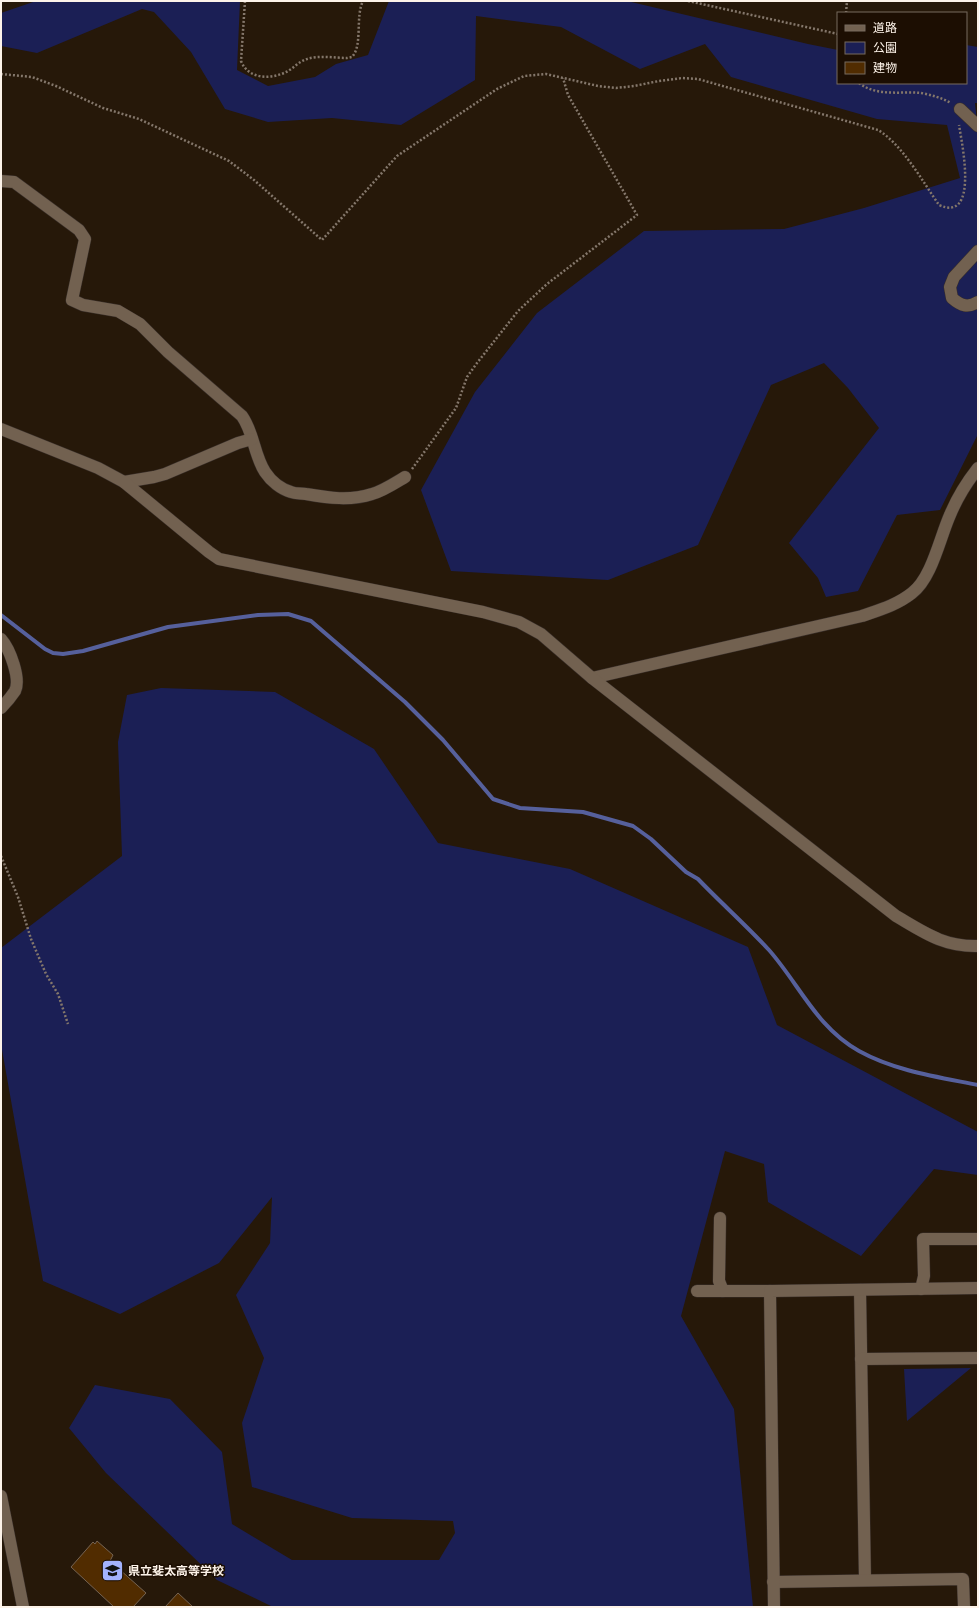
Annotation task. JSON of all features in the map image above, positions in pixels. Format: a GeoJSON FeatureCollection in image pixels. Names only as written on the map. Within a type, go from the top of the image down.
{"type":"FeatureCollection","features":[{"type":"Feature","properties":{"kind":"street"},"geometry":{"type":"LineString","coordinates":[[960,108],[978,126]]}},
{"type":"Feature","properties":{"kind":"street"},"geometry":{"type":"LineString","coordinates":[[1,181],[14,182],[79,230],[85,239],[72,300],[83,305],[118,311],[140,324],[168,352],[242,416],[249,429],[268,476],[278,485],[291,492],[321,497],[350,498],[373,494],[405,477]]}},
{"type":"Feature","properties":{"kind":"street"},"geometry":{"type":"LineString","coordinates":[[978,251],[954,277],[950,287],[952,298],[959,304],[971,306],[978,302]]}},
{"type":"Feature","properties":{"kind":"street"},"geometry":{"type":"LineString","coordinates":[[1,429],[98,468],[124,482],[219,559],[483,612],[519,622],[541,634],[592,678],[896,916],[942,941],[955,945],[978,946]]}},
{"type":"Feature","properties":{"kind":"street"},"geometry":{"type":"LineString","coordinates":[[124,482],[165,474],[238,443],[252,439]]}},
{"type":"Feature","properties":{"kind":"street"},"geometry":{"type":"LineString","coordinates":[[592,678],[862,616],[893,605],[912,593],[921,583],[936,553],[950,514],[966,485],[978,468]]}},
{"type":"Feature","properties":{"kind":"street"},"geometry":{"type":"LineString","coordinates":[[1,639],[6,644],[17,683],[15,691],[1,708]]}},
{"type":"Feature","properties":{"kind":"street"},"geometry":{"type":"LineString","coordinates":[[720,1218],[719,1281],[723,1291]]}},
{"type":"Feature","properties":{"kind":"street"},"geometry":{"type":"LineString","coordinates":[[921,1289],[924,1276],[923,1240],[978,1239]]}},
{"type":"Feature","properties":{"kind":"street"},"geometry":{"type":"LineString","coordinates":[[697,1291],[978,1288]]}},
{"type":"Feature","properties":{"kind":"street"},"geometry":{"type":"LineString","coordinates":[[860,1290],[865,1580]]}},
{"type":"Feature","properties":{"kind":"street"},"geometry":{"type":"LineString","coordinates":[[770,1291],[774,1607]]}},
{"type":"Feature","properties":{"kind":"street"},"geometry":{"type":"LineString","coordinates":[[861,1359],[978,1358]]}},
{"type":"Feature","properties":{"kind":"street"},"geometry":{"type":"LineString","coordinates":[[1,1496],[23,1607]]}},
{"type":"Feature","properties":{"kind":"street"},"geometry":{"type":"LineString","coordinates":[[773,1582],[963,1579],[964,1607]]}},
{"type":"Feature","properties":{"kind":"path"},"geometry":{"type":"LineString","coordinates":[[245,1],[241,60],[246,69],[257,76],[270,77],[286,72],[307,58],[352,57],[357,49],[360,10],[363,1]]}},
{"type":"Feature","properties":{"kind":"path"},"geometry":{"type":"LineString","coordinates":[[688,1],[837,34]]}},
{"type":"Feature","properties":{"kind":"path"},"geometry":{"type":"LineString","coordinates":[[846,12],[847,1]]}},
{"type":"Feature","properties":{"kind":"path"},"geometry":{"type":"LineString","coordinates":[[1,74],[32,77],[56,86],[103,108],[150,124],[229,161],[254,180],[322,240],[397,156],[497,89],[524,76],[546,74],[598,86],[616,88],[634,86],[659,80],[682,78],[698,79],[878,130],[887,135],[897,146],[939,205],[945,208],[953,208],[959,205],[966,188],[964,157],[958,117],[960,108],[943,99],[920,93],[890,93],[863,86],[861,84]]}},
{"type":"Feature","properties":{"kind":"path"},"geometry":{"type":"LineString","coordinates":[[405,477],[421,458],[456,408],[467,377],[518,311],[547,284],[637,215],[568,95],[563,78]]}},
{"type":"Feature","properties":{"kind":"path"},"geometry":{"type":"LineString","coordinates":[[1,856],[18,897],[31,939],[46,974],[58,994],[68,1024]]}},
{"type":"Feature","properties":{"kind":"green space"},"geometry":{"type":"Polygon","coordinates":[[[36,1],[240,1],[237,70],[268,86],[315,77],[336,64],[368,55],[389,1],[627,1],[837,50],[837,84],[967,84],[967,45],[978,47],[978,103],[975,103],[978,133],[978,434],[940,510],[897,515],[858,591],[826,597],[818,578],[789,543],[879,428],[848,388],[824,363],[771,385],[698,545],[608,580],[451,571],[421,490],[475,392],[537,313],[644,231],[784,229],[864,208],[960,178],[947,125],[877,119],[731,77],[705,44],[640,69],[561,27],[476,16],[475,80],[401,125],[332,118],[268,122],[225,109],[191,52],[154,12],[142,9],[37,53],[1,46],[1,13],[36,1]]]}},
{"type":"Feature","properties":{"kind":"green space"},"geometry":{"type":"Polygon","coordinates":[[[161,688],[275,692],[374,749],[438,843],[570,869],[748,947],[777,1025],[978,1132],[978,1175],[934,1169],[861,1256],[768,1202],[764,1164],[725,1151],[681,1316],[734,1409],[753,1607],[273,1607],[217,1580],[106,1473],[69,1428],[95,1385],[170,1399],[222,1452],[232,1524],[292,1560],[439,1560],[455,1533],[453,1521],[352,1518],[252,1487],[242,1423],[264,1358],[236,1295],[270,1243],[272,1197],[219,1263],[120,1314],[43,1281],[1,1044],[1,948],[122,856],[118,742],[127,695],[161,688]]]}},
{"type":"Feature","properties":{"kind":"green space"},"geometry":{"type":"Polygon","coordinates":[[[971,1368],[907,1421],[904,1369],[971,1368]]]}},
{"type":"Feature","properties":{"kind":"building"},"geometry":{"type":"Polygon","coordinates":[[[97,1541],[113,1555],[110,1561],[146,1593],[133,1607],[114,1607],[71,1567],[93,1542],[95,1544],[97,1541]]]}},
{"type":"Feature","properties":{"kind":"building"},"geometry":{"type":"Polygon","coordinates":[[[178,1593],[193,1607],[165,1607],[178,1593]]]}},
{"type":"Feature","properties":{"kind":"waterway"},"geometry":{"type":"LineString","coordinates":[[1,615],[45,649],[53,653],[63,654],[83,651],[168,627],[258,615],[288,614],[311,621],[405,702],[443,740],[493,799],[520,808],[583,812],[633,826],[651,839],[686,872],[698,879],[769,950],[820,1018],[844,1041],[859,1051],[887,1064],[932,1076],[978,1085]]}},
{"type":"Feature","properties":{"kind":"place","name":"県立斐太高等学校"},"geometry":{"type":"Point","coordinates":[113,1571]}}]}
